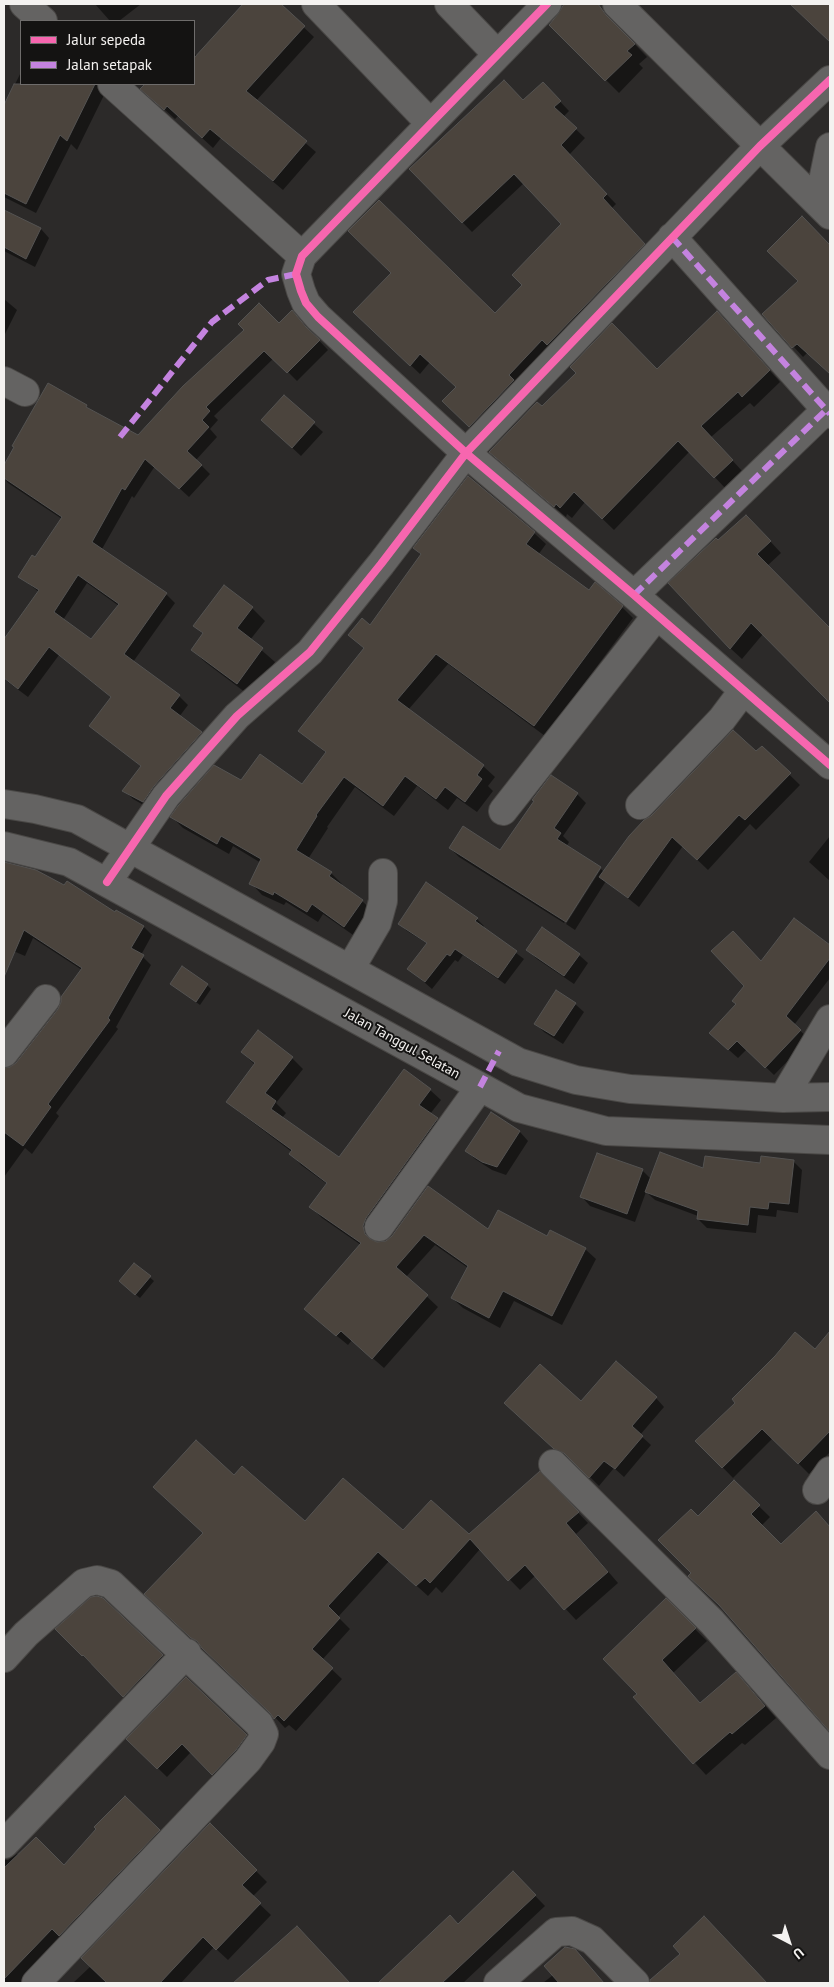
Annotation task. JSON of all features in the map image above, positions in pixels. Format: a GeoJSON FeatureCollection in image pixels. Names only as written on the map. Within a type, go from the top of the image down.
{"type":"FeatureCollection","features":[{"type":"Feature","properties":{"kind":"street"},"geometry":{"type":"LineString","coordinates":[[24,4],[42,20]]}},
{"type":"Feature","properties":{"kind":"street"},"geometry":{"type":"LineString","coordinates":[[316,4],[430,123]]}},
{"type":"Feature","properties":{"kind":"street"},"geometry":{"type":"LineString","coordinates":[[449,4],[497,54]]}},
{"type":"Feature","properties":{"kind":"street"},"geometry":{"type":"LineString","coordinates":[[547,4],[302,256],[296,274],[300,291],[318,317],[466,453],[657,614],[830,765]]}},
{"type":"Feature","properties":{"kind":"street"},"geometry":{"type":"LineString","coordinates":[[617,4],[830,215]]}},
{"type":"Feature","properties":{"kind":"street"},"geometry":{"type":"LineString","coordinates":[[108,882],[166,796],[237,716],[310,652],[381,564],[466,453],[760,146],[830,80]]}},
{"type":"Feature","properties":{"kind":"street"},"geometry":{"type":"LineString","coordinates":[[113,85],[302,256]]}},
{"type":"Feature","properties":{"kind":"street"},"geometry":{"type":"LineString","coordinates":[[830,147],[824,176],[830,208]]}},
{"type":"Feature","properties":{"kind":"street"},"geometry":{"type":"LineString","coordinates":[[634,595],[828,412],[672,238]]}},
{"type":"Feature","properties":{"kind":"street"},"geometry":{"type":"LineString","coordinates":[[503,811],[657,614]]}},
{"type":"Feature","properties":{"kind":"street"},"geometry":{"type":"LineString","coordinates":[[640,805],[722,718],[743,691]]}},
{"type":"Feature","properties":{"kind":"street"},"geometry":{"type":"LineString","coordinates":[[4,804],[77,819],[132,847],[518,1062],[576,1080],[630,1090],[783,1098],[830,1097]]}},
{"type":"Feature","properties":{"kind":"street","name":"Jalan Tanggul Selatan"},"geometry":{"type":"LineString","coordinates":[[4,846],[69,862],[519,1108],[606,1131],[830,1140]]}},
{"type":"Feature","properties":{"kind":"street"},"geometry":{"type":"LineString","coordinates":[[350,969],[377,923],[383,901],[383,873]]}},
{"type":"Feature","properties":{"kind":"street"},"geometry":{"type":"LineString","coordinates":[[4,1053],[46,999]]}},
{"type":"Feature","properties":{"kind":"street"},"geometry":{"type":"LineString","coordinates":[[783,1098],[830,1019]]}},
{"type":"Feature","properties":{"kind":"street"},"geometry":{"type":"LineString","coordinates":[[379,1227],[480,1087]]}},
{"type":"Feature","properties":{"kind":"street"},"geometry":{"type":"LineString","coordinates":[[553,1464],[712,1622],[830,1755]]}},
{"type":"Feature","properties":{"kind":"street"},"geometry":{"type":"LineString","coordinates":[[4,1658],[15,1631],[84,1583],[97,1580],[111,1584],[259,1724],[264,1734],[261,1742],[248,1760],[36,1983]]}},
{"type":"Feature","properties":{"kind":"street"},"geometry":{"type":"LineString","coordinates":[[4,1844],[186,1654]]}},
{"type":"Feature","properties":{"kind":"street"},"geometry":{"type":"LineString","coordinates":[[498,1983],[556,1932],[572,1931],[592,1940],[635,1983]]}},
{"type":"Feature","properties":{"kind":"building"},"geometry":{"type":"Polygon","coordinates":[[[243,4],[281,4],[305,26],[246,91],[307,141],[273,181],[210,129],[202,138],[167,106],[164,110],[140,89],[144,85],[195,85],[195,57],[243,4]]]}},
{"type":"Feature","properties":{"kind":"building"},"geometry":{"type":"Polygon","coordinates":[[[564,4],[598,4],[606,15],[635,44],[627,51],[632,55],[605,81],[549,25],[564,4]]]}},
{"type":"Feature","properties":{"kind":"building"},"geometry":{"type":"Polygon","coordinates":[[[790,4],[830,4],[830,42],[790,4]]]}},
{"type":"Feature","properties":{"kind":"building"},"geometry":{"type":"Polygon","coordinates":[[[504,80],[523,100],[543,82],[561,101],[554,107],[577,128],[561,145],[607,194],[603,198],[645,244],[547,345],[542,340],[509,375],[514,380],[469,427],[442,401],[456,387],[420,354],[410,366],[353,312],[391,273],[348,231],[379,200],[495,313],[522,285],[512,275],[561,224],[514,174],[462,223],[409,169],[504,80]]]}},
{"type":"Feature","properties":{"kind":"building"},"geometry":{"type":"Polygon","coordinates":[[[14,84],[95,85],[67,141],[60,135],[26,204],[4,193],[4,105],[14,84]]]}},
{"type":"Feature","properties":{"kind":"building"},"geometry":{"type":"Polygon","coordinates":[[[4,210],[41,228],[26,259],[4,247],[4,210]]]}},
{"type":"Feature","properties":{"kind":"building"},"geometry":{"type":"Polygon","coordinates":[[[802,216],[830,245],[830,374],[797,344],[792,348],[762,314],[798,281],[767,251],[802,216]]]}},
{"type":"Feature","properties":{"kind":"building"},"geometry":{"type":"Polygon","coordinates":[[[259,303],[279,323],[292,310],[320,340],[287,373],[264,351],[206,407],[210,411],[202,420],[209,427],[187,451],[202,465],[179,489],[145,459],[125,490],[122,488],[92,542],[167,593],[124,654],[180,695],[170,708],[202,732],[154,786],[143,802],[122,791],[141,766],[89,726],[111,697],[49,647],[18,689],[4,678],[4,639],[39,590],[18,577],[32,555],[35,557],[62,517],[4,478],[4,465],[14,447],[12,446],[48,383],[87,405],[86,407],[138,435],[183,386],[244,330],[238,324],[259,303]],[[78,575],[54,612],[91,639],[119,604],[78,575]]]}},
{"type":"Feature","properties":{"kind":"building"},"geometry":{"type":"Polygon","coordinates":[[[717,311],[770,370],[742,397],[738,392],[701,426],[733,460],[714,478],[678,441],[602,519],[574,492],[560,508],[556,504],[554,507],[489,452],[537,402],[542,406],[576,373],[570,367],[612,323],[657,369],[717,311]]]}},
{"type":"Feature","properties":{"kind":"building"},"geometry":{"type":"Polygon","coordinates":[[[284,395],[315,422],[292,448],[261,420],[284,395]]]}},
{"type":"Feature","properties":{"kind":"building"},"geometry":{"type":"Polygon","coordinates":[[[468,476],[535,532],[526,544],[589,590],[595,582],[623,606],[534,726],[436,654],[397,700],[484,765],[477,775],[482,779],[465,802],[445,787],[436,799],[405,776],[383,806],[344,777],[316,815],[296,850],[332,872],[329,876],[363,900],[344,927],[312,904],[307,912],[274,892],[273,895],[249,884],[261,859],[221,836],[217,844],[170,817],[214,765],[241,780],[260,754],[302,784],[326,752],[298,731],[364,648],[348,635],[362,618],[370,625],[421,554],[413,548],[468,476]]]}},
{"type":"Feature","properties":{"kind":"building"},"geometry":{"type":"Polygon","coordinates":[[[746,515],[771,541],[757,554],[830,628],[830,703],[751,623],[730,649],[668,583],[716,538],[718,540],[746,515]]]}},
{"type":"Feature","properties":{"kind":"building"},"geometry":{"type":"Polygon","coordinates":[[[224,585],[253,607],[237,628],[263,648],[237,684],[191,650],[203,633],[193,626],[224,585]]]}},
{"type":"Feature","properties":{"kind":"building"},"geometry":{"type":"Polygon","coordinates":[[[733,730],[756,751],[762,746],[791,773],[745,820],[739,815],[697,860],[672,837],[628,898],[599,877],[629,836],[644,820],[651,816],[733,730]]]}},
{"type":"Feature","properties":{"kind":"building"},"geometry":{"type":"Polygon","coordinates":[[[551,775],[578,793],[554,828],[561,833],[557,839],[601,867],[566,922],[449,848],[463,826],[500,850],[534,801],[532,800],[551,775]]]}},
{"type":"Feature","properties":{"kind":"building"},"geometry":{"type":"Polygon","coordinates":[[[4,862],[36,870],[64,885],[67,881],[115,912],[116,910],[144,926],[131,948],[144,955],[108,1018],[110,1020],[48,1104],[51,1107],[23,1146],[4,1132],[4,1068],[16,1063],[58,1009],[61,997],[82,968],[24,930],[4,977],[4,862]]]}},
{"type":"Feature","properties":{"kind":"building"},"geometry":{"type":"Polygon","coordinates":[[[426,882],[478,918],[475,921],[517,951],[498,978],[455,949],[450,956],[447,954],[425,982],[407,969],[427,943],[398,924],[426,882]]]}},
{"type":"Feature","properties":{"kind":"building"},"geometry":{"type":"Polygon","coordinates":[[[794,918],[830,945],[830,958],[786,1016],[801,1030],[765,1068],[737,1041],[728,1050],[709,1033],[736,1004],[732,1001],[744,986],[711,951],[733,931],[761,961],[794,918]]]}},
{"type":"Feature","properties":{"kind":"building"},"geometry":{"type":"Polygon","coordinates":[[[542,927],[580,954],[564,976],[526,950],[542,927]]]}},
{"type":"Feature","properties":{"kind":"building"},"geometry":{"type":"Polygon","coordinates":[[[182,966],[208,984],[196,1002],[170,984],[182,966]]]}},
{"type":"Feature","properties":{"kind":"building"},"geometry":{"type":"Polygon","coordinates":[[[556,990],[576,1003],[554,1036],[534,1024],[556,990]]]}},
{"type":"Feature","properties":{"kind":"building"},"geometry":{"type":"Polygon","coordinates":[[[258,1030],[293,1057],[265,1093],[276,1101],[271,1109],[339,1157],[404,1069],[431,1089],[419,1105],[438,1118],[366,1218],[363,1226],[365,1234],[377,1242],[386,1241],[392,1236],[428,1186],[488,1229],[498,1210],[547,1236],[550,1230],[586,1248],[552,1316],[503,1291],[489,1318],[451,1298],[468,1266],[424,1235],[396,1267],[428,1295],[372,1359],[341,1331],[336,1336],[304,1309],[361,1243],[309,1207],[327,1183],[289,1154],[292,1150],[226,1102],[255,1063],[241,1052],[258,1030]]]}},
{"type":"Feature","properties":{"kind":"building"},"geometry":{"type":"Polygon","coordinates":[[[491,1112],[520,1131],[497,1167],[482,1162],[465,1151],[491,1112]]]}},
{"type":"Feature","properties":{"kind":"building"},"geometry":{"type":"Polygon","coordinates":[[[660,1152],[703,1168],[705,1156],[760,1163],[761,1156],[794,1160],[789,1204],[769,1202],[768,1209],[750,1207],[748,1225],[697,1219],[698,1211],[645,1192],[660,1152]]]}},
{"type":"Feature","properties":{"kind":"building"},"geometry":{"type":"Polygon","coordinates":[[[597,1153],[643,1169],[627,1214],[580,1197],[597,1153]]]}},
{"type":"Feature","properties":{"kind":"building"},"geometry":{"type":"Polygon","coordinates":[[[134,1263],[151,1276],[135,1295],[119,1281],[134,1263]]]}},
{"type":"Feature","properties":{"kind":"building"},"geometry":{"type":"Polygon","coordinates":[[[830,1331],[830,1431],[798,1464],[762,1429],[722,1468],[695,1441],[735,1403],[732,1399],[775,1356],[795,1332],[815,1349],[830,1331]]]}},
{"type":"Feature","properties":{"kind":"building"},"geometry":{"type":"Polygon","coordinates":[[[616,1361],[657,1397],[632,1426],[643,1436],[615,1469],[604,1461],[589,1478],[564,1453],[554,1449],[504,1403],[540,1364],[581,1401],[616,1361]]]}},
{"type":"Feature","properties":{"kind":"building"},"geometry":{"type":"Polygon","coordinates":[[[196,1440],[234,1475],[242,1466],[305,1521],[343,1478],[403,1530],[431,1500],[469,1534],[540,1471],[579,1512],[566,1523],[608,1572],[564,1610],[525,1565],[508,1581],[470,1539],[430,1583],[425,1578],[416,1586],[378,1552],[328,1606],[340,1618],[312,1649],[333,1668],[284,1721],[278,1715],[274,1719],[197,1641],[191,1638],[144,1594],[203,1533],[153,1487],[196,1440]]]}},
{"type":"Feature","properties":{"kind":"building"},"geometry":{"type":"Polygon","coordinates":[[[734,1480],[760,1505],[751,1514],[781,1544],[816,1511],[830,1527],[830,1732],[719,1605],[688,1576],[691,1573],[658,1540],[691,1509],[698,1516],[734,1480]]]}},
{"type":"Feature","properties":{"kind":"building"},"geometry":{"type":"Polygon","coordinates":[[[91,1597],[103,1598],[163,1655],[123,1697],[55,1629],[91,1597]]]}},
{"type":"Feature","properties":{"kind":"building"},"geometry":{"type":"Polygon","coordinates":[[[666,1598],[696,1628],[662,1660],[700,1703],[736,1672],[765,1706],[732,1734],[730,1732],[693,1764],[633,1697],[637,1694],[603,1659],[666,1598]]]}},
{"type":"Feature","properties":{"kind":"building"},"geometry":{"type":"Polygon","coordinates":[[[186,1677],[247,1735],[236,1750],[212,1775],[182,1744],[157,1769],[126,1739],[186,1677]]]}},
{"type":"Feature","properties":{"kind":"building"},"geometry":{"type":"Polygon","coordinates":[[[125,1796],[160,1830],[59,1936],[52,1929],[4,1979],[4,1868],[36,1837],[64,1865],[96,1829],[94,1827],[125,1796]]]}},
{"type":"Feature","properties":{"kind":"building"},"geometry":{"type":"Polygon","coordinates":[[[210,1823],[257,1870],[242,1885],[261,1903],[216,1950],[203,1937],[160,1983],[107,1983],[81,1958],[210,1823]]]}},
{"type":"Feature","properties":{"kind":"building"},"geometry":{"type":"Polygon","coordinates":[[[513,1871],[536,1895],[442,1983],[378,1983],[450,1915],[458,1924],[513,1871]]]}},
{"type":"Feature","properties":{"kind":"building"},"geometry":{"type":"Polygon","coordinates":[[[704,1916],[767,1983],[650,1983],[650,1980],[680,1954],[673,1946],[704,1916]]]}},
{"type":"Feature","properties":{"kind":"building"},"geometry":{"type":"Polygon","coordinates":[[[297,1926],[350,1983],[233,1983],[297,1926]]]}},
{"type":"Feature","properties":{"kind":"building"},"geometry":{"type":"Polygon","coordinates":[[[565,1947],[575,1949],[604,1983],[559,1983],[544,1966],[565,1947]]]}},
{"type":"Feature","properties":{"kind":"marked path"},"geometry":{"type":"LineString","coordinates":[[672,237],[830,414]]}},
{"type":"Feature","properties":{"kind":"marked path"},"geometry":{"type":"LineString","coordinates":[[120,437],[212,322],[268,280],[296,274]]}},
{"type":"Feature","properties":{"kind":"marked path"},"geometry":{"type":"LineString","coordinates":[[634,595],[826,410]]}},
{"type":"Feature","properties":{"kind":"marked path"},"geometry":{"type":"LineString","coordinates":[[480,1087],[499,1051]]}},
{"type":"Feature","properties":{"kind":"cycle path"},"geometry":{"type":"LineString","coordinates":[[547,4],[302,256],[296,274],[301,291],[306,303],[318,317],[466,453],[634,595],[830,765]]}},
{"type":"Feature","properties":{"kind":"cycle path"},"geometry":{"type":"LineString","coordinates":[[107,882],[166,796],[237,716],[310,652],[381,564],[466,453],[760,146],[830,80]]}}]}
